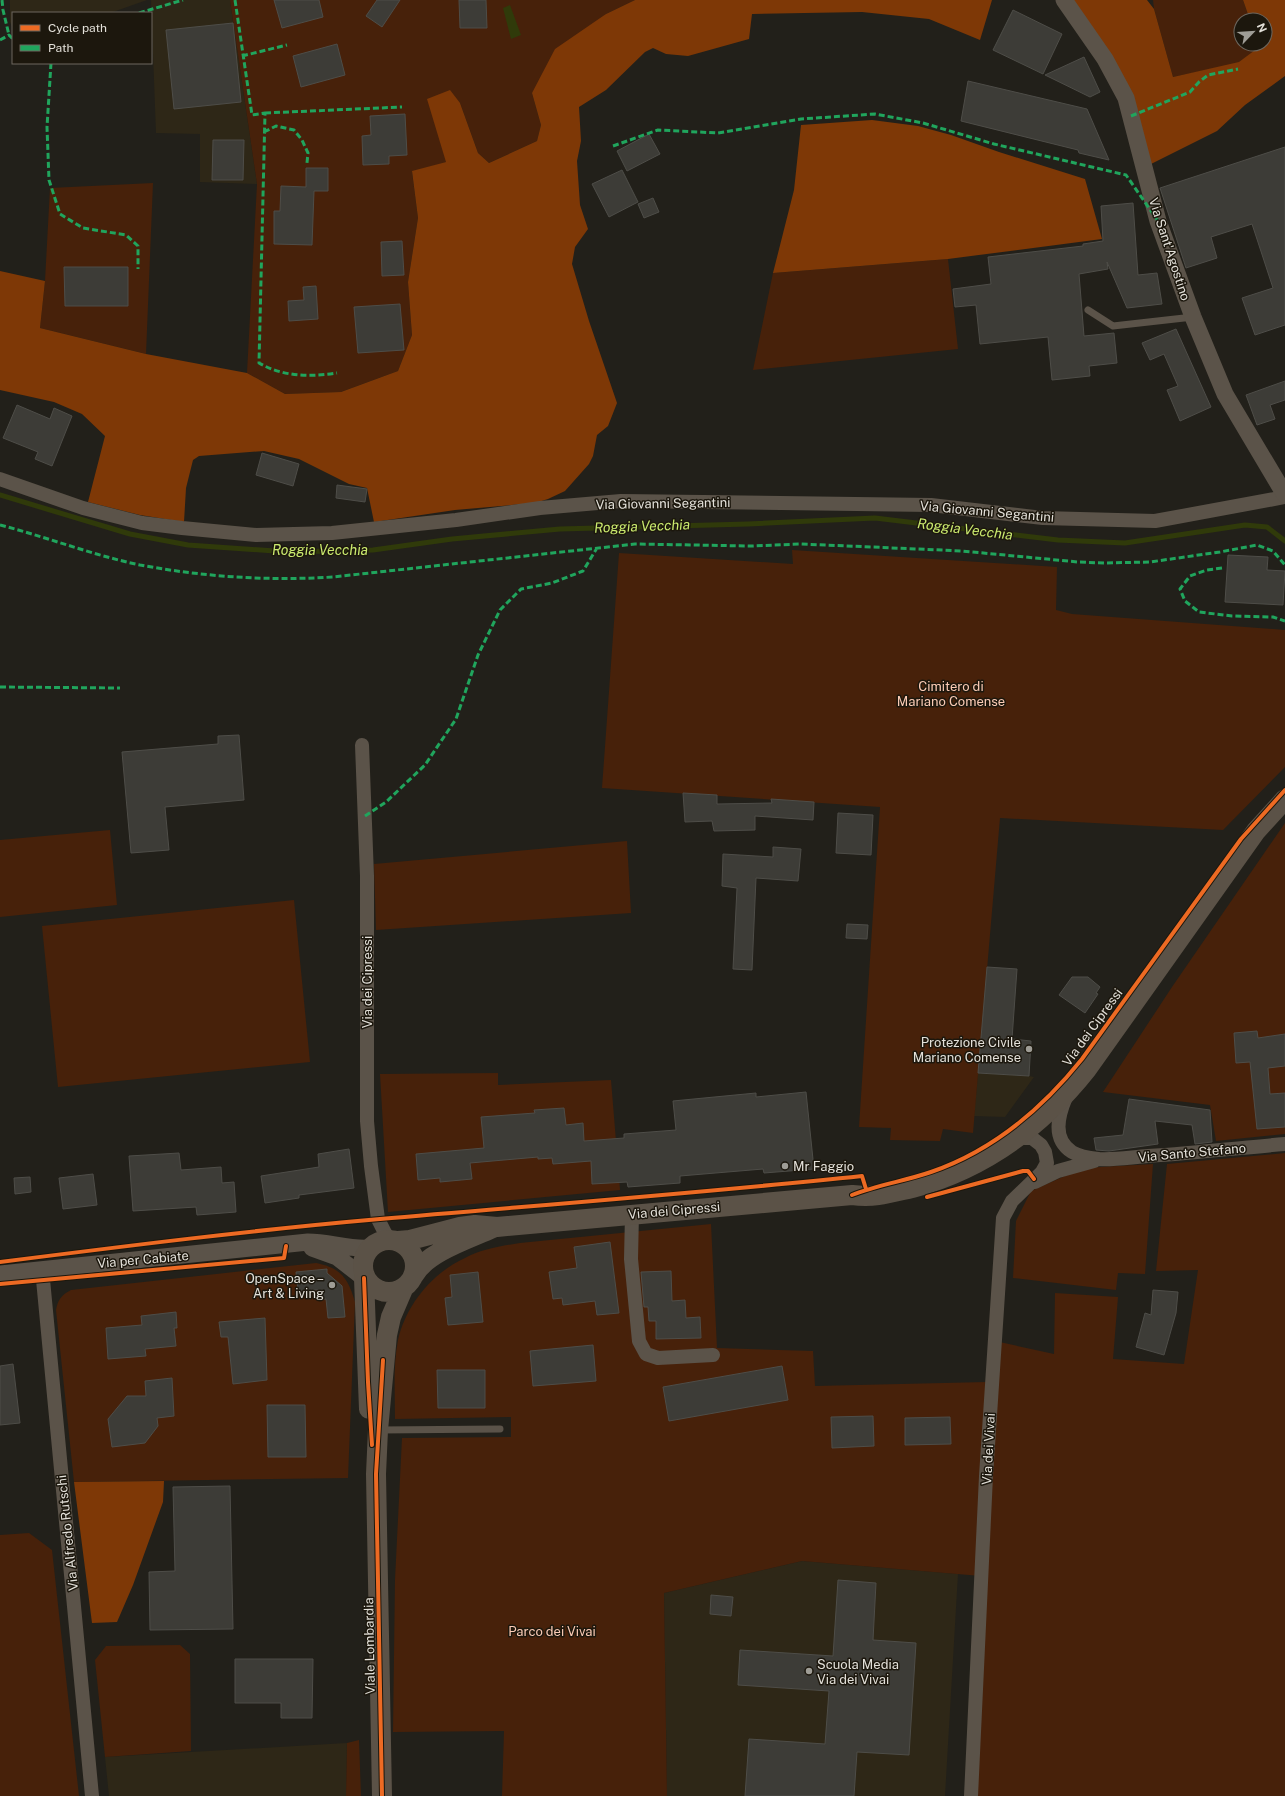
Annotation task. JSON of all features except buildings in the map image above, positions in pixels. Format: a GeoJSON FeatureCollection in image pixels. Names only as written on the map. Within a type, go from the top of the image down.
{"type":"FeatureCollection","features":[{"type":"Feature","properties":{"kind":"main road","name":"Via dei Cipressi"},"geometry":{"type":"LineString","coordinates":[[852,1195],[954,1164],[988,1145],[1012,1129],[1048,1097],[1065,1080],[1082,1059],[1241,839],[1285,790]]}},
{"type":"Feature","properties":{"kind":"main road","name":"Via dei Cipressi"},"geometry":{"type":"LineString","coordinates":[[395,1241],[410,1240],[460,1226],[496,1227],[852,1195],[869,1197],[884,1195],[927,1184],[997,1152],[1019,1138],[1068,1093],[1087,1069],[1256,831],[1285,799]]}},
{"type":"Feature","properties":{"kind":"main road","name":"Via dei Cipressi"},"geometry":{"type":"LineString","coordinates":[[408,1282],[418,1269],[428,1260],[496,1227]]}},
{"type":"Feature","properties":{"kind":"main road"},"geometry":{"type":"LineString","coordinates":[[395,1241],[407,1247],[414,1258],[415,1266],[408,1282],[393,1293],[383,1292],[372,1288],[364,1278],[362,1266],[364,1257],[370,1248],[377,1242],[395,1241]]}},
{"type":"Feature","properties":{"kind":"main road","name":"Viale Lombardia"},"geometry":{"type":"LineString","coordinates":[[364,1278],[368,1382],[376,1497],[382,1796]]}},
{"type":"Feature","properties":{"kind":"main road","name":"Viale Lombardia"},"geometry":{"type":"LineString","coordinates":[[376,1497],[378,1430],[387,1335],[391,1317],[408,1282]]}},
{"type":"Feature","properties":{"kind":"street","name":"Via Sant'Agostino"},"geometry":{"type":"LineString","coordinates":[[1064,0],[1105,59],[1126,98],[1158,221],[1193,317],[1225,394],[1285,496]]}},
{"type":"Feature","properties":{"kind":"street","name":"Via Giovanni Segantini"},"geometry":{"type":"LineString","coordinates":[[0,479],[83,508],[142,523],[256,535],[332,533],[456,520],[540,508],[621,501],[931,505],[1043,518],[1155,521],[1285,496]]}},
{"type":"Feature","properties":{"kind":"street","name":"Via dei Cipressi"},"geometry":{"type":"LineString","coordinates":[[362,745],[367,882],[367,1121],[378,1219],[375,1237],[370,1248]]}},
{"type":"Feature","properties":{"kind":"street","name":"Via Santo Stefano"},"geometry":{"type":"LineString","coordinates":[[1068,1093],[1059,1118],[1058,1127],[1060,1137],[1065,1146],[1080,1156],[1100,1159],[1183,1154],[1285,1144]]}},
{"type":"Feature","properties":{"kind":"street","name":"Via dei Vivai"},"geometry":{"type":"LineString","coordinates":[[971,1796],[986,1476],[1003,1218],[1012,1201],[1042,1172],[1047,1163],[1045,1152],[1041,1145],[1032,1138],[1019,1138]]}},
{"type":"Feature","properties":{"kind":"street","name":"Via Santo Stefano"},"geometry":{"type":"LineString","coordinates":[[1026,1187],[1058,1171],[1100,1159]]}},
{"type":"Feature","properties":{"kind":"street"},"geometry":{"type":"LineString","coordinates":[[632,1214],[631,1266],[638,1335],[643,1351],[650,1356],[658,1358],[713,1355]]}},
{"type":"Feature","properties":{"kind":"street","name":"Via dei Cipressi"},"geometry":{"type":"LineString","coordinates":[[378,1219],[385,1233],[395,1241]]}},
{"type":"Feature","properties":{"kind":"street"},"geometry":{"type":"LineString","coordinates":[[286,1246],[322,1242],[355,1248],[370,1248]]}},
{"type":"Feature","properties":{"kind":"street"},"geometry":{"type":"LineString","coordinates":[[286,1246],[310,1248],[331,1254],[342,1260],[364,1278]]}},
{"type":"Feature","properties":{"kind":"street","name":"Via per Cabiate"},"geometry":{"type":"LineString","coordinates":[[0,1274],[286,1246]]}},
{"type":"Feature","properties":{"kind":"street","name":"Via Alfredo Rutschi"},"geometry":{"type":"LineString","coordinates":[[42,1269],[92,1796]]}},
{"type":"Feature","properties":{"kind":"lane"},"geometry":{"type":"LineString","coordinates":[[1088,310],[1112,326],[1193,317]]}},
{"type":"Feature","properties":{"kind":"lane"},"geometry":{"type":"LineString","coordinates":[[378,1430],[500,1429]]}},
{"type":"Feature","properties":{"kind":"shaded area"},"geometry":{"type":"Polygon","coordinates":[[[10,0],[147,0],[113,12],[12,12],[12,27],[10,22],[10,0]]]}},
{"type":"Feature","properties":{"kind":"shaded area"},"geometry":{"type":"Polygon","coordinates":[[[151,0],[230,0],[257,184],[200,182],[200,134],[156,133],[151,0]]]}},
{"type":"Feature","properties":{"kind":"shaded area"},"geometry":{"type":"Polygon","coordinates":[[[635,0],[992,0],[980,40],[929,19],[862,12],[752,14],[749,39],[688,56],[666,54],[653,48],[645,52],[606,90],[579,107],[581,141],[577,161],[580,205],[588,229],[575,247],[572,264],[589,321],[617,403],[608,426],[597,435],[593,456],[589,464],[565,491],[535,503],[455,510],[374,522],[367,488],[349,484],[299,459],[264,451],[199,456],[193,460],[186,488],[184,522],[140,515],[88,502],[105,436],[82,414],[54,402],[0,390],[0,271],[45,281],[40,328],[146,354],[247,373],[285,394],[341,392],[398,371],[412,335],[408,282],[418,218],[412,171],[446,162],[427,99],[450,90],[460,103],[478,153],[489,163],[537,141],[541,125],[532,93],[555,49],[606,14],[635,0]]]}},
{"type":"Feature","properties":{"kind":"shaded area"},"geometry":{"type":"Polygon","coordinates":[[[1069,0],[1147,0],[1154,9],[1173,77],[1239,62],[1252,52],[1273,52],[1273,12],[1247,12],[1243,0],[1285,0],[1285,76],[1245,105],[1217,131],[1151,164],[1069,0]]]}},
{"type":"Feature","properties":{"kind":"shaded area"},"geometry":{"type":"Polygon","coordinates":[[[510,5],[521,35],[511,39],[503,8],[510,5]]]}},
{"type":"Feature","properties":{"kind":"shaded area"},"geometry":{"type":"Polygon","coordinates":[[[872,120],[918,126],[951,135],[1085,179],[1102,239],[948,259],[773,273],[794,190],[801,125],[872,120]]]}},
{"type":"Feature","properties":{"kind":"shaded area"},"geometry":{"type":"Polygon","coordinates":[[[978,1073],[1034,1077],[1005,1117],[974,1116],[978,1073]]]}},
{"type":"Feature","properties":{"kind":"shaded area"},"geometry":{"type":"Polygon","coordinates":[[[164,1481],[163,1502],[133,1585],[117,1622],[92,1623],[74,1482],[164,1481]]]}},
{"type":"Feature","properties":{"kind":"shaded area","name":"Scuola Media Via dei Vivai"},"geometry":{"type":"Polygon","coordinates":[[[802,1561],[958,1574],[945,1796],[667,1796],[664,1593],[802,1561]]]}},
{"type":"Feature","properties":{"kind":"shaded area"},"geometry":{"type":"Polygon","coordinates":[[[347,1743],[346,1796],[109,1796],[105,1757],[347,1743]]]}},
{"type":"Feature","properties":{"kind":"green space"},"geometry":{"type":"Polygon","coordinates":[[[230,0],[635,0],[606,14],[532,93],[541,125],[537,141],[489,163],[478,153],[460,103],[446,162],[412,172],[418,218],[408,282],[412,335],[398,371],[341,392],[285,394],[247,373],[257,184],[230,0]]]}},
{"type":"Feature","properties":{"kind":"green space"},"geometry":{"type":"Polygon","coordinates":[[[1153,0],[1243,0],[1247,12],[1233,12],[1233,52],[1253,52],[1239,63],[1173,77],[1154,9],[1153,0]]]}},
{"type":"Feature","properties":{"kind":"green space"},"geometry":{"type":"Polygon","coordinates":[[[153,183],[146,354],[40,328],[45,281],[50,188],[153,183]]]}},
{"type":"Feature","properties":{"kind":"green space"},"geometry":{"type":"Polygon","coordinates":[[[948,259],[958,349],[753,370],[773,273],[948,259]]]}},
{"type":"Feature","properties":{"kind":"green space","name":"Cimitero di Mariano Comense"},"geometry":{"type":"Polygon","coordinates":[[[792,550],[1057,567],[1056,610],[1072,614],[1285,630],[1285,767],[1223,830],[1000,818],[973,1133],[943,1129],[940,1141],[890,1140],[891,1128],[859,1127],[880,807],[602,788],[619,553],[793,564],[792,550]]]}},
{"type":"Feature","properties":{"kind":"green space"},"geometry":{"type":"Polygon","coordinates":[[[1285,823],[1285,1134],[1216,1141],[1210,1105],[1103,1092],[1172,987],[1285,823]]]}},
{"type":"Feature","properties":{"kind":"green space"},"geometry":{"type":"Polygon","coordinates":[[[110,830],[117,905],[0,917],[0,840],[110,830]]]}},
{"type":"Feature","properties":{"kind":"green space"},"geometry":{"type":"Polygon","coordinates":[[[627,841],[631,913],[376,930],[374,864],[627,841]]]}},
{"type":"Feature","properties":{"kind":"green space"},"geometry":{"type":"Polygon","coordinates":[[[294,900],[310,1062],[58,1087],[42,926],[294,900]]]}},
{"type":"Feature","properties":{"kind":"green space"},"geometry":{"type":"Polygon","coordinates":[[[498,1073],[498,1085],[611,1080],[620,1190],[388,1212],[380,1074],[498,1073]]]}},
{"type":"Feature","properties":{"kind":"green space","name":"Parco dei Vivai"},"geometry":{"type":"Polygon","coordinates":[[[1285,1153],[1285,1796],[969,1796],[981,1576],[802,1561],[664,1593],[667,1796],[502,1796],[504,1731],[393,1732],[395,1580],[402,1438],[511,1437],[511,1417],[395,1419],[395,1360],[398,1340],[402,1327],[407,1315],[422,1292],[431,1281],[453,1264],[485,1250],[520,1243],[711,1224],[717,1348],[813,1351],[815,1386],[987,1382],[995,1341],[1054,1354],[1055,1293],[1118,1297],[1113,1359],[1184,1364],[1198,1270],[1156,1271],[1167,1164],[1285,1153]]]}},
{"type":"Feature","properties":{"kind":"green space"},"geometry":{"type":"Polygon","coordinates":[[[1153,1164],[1145,1274],[1118,1273],[1116,1290],[1013,1278],[1016,1221],[1031,1191],[1083,1168],[1153,1164]]]}},
{"type":"Feature","properties":{"kind":"green space"},"geometry":{"type":"Polygon","coordinates":[[[316,1263],[332,1268],[342,1275],[349,1286],[355,1302],[348,1478],[74,1482],[56,1310],[62,1296],[71,1290],[316,1263]]]}},
{"type":"Feature","properties":{"kind":"green space"},"geometry":{"type":"Polygon","coordinates":[[[29,1533],[52,1550],[79,1796],[0,1796],[0,1535],[29,1533]]]}},
{"type":"Feature","properties":{"kind":"green space"},"geometry":{"type":"Polygon","coordinates":[[[180,1645],[190,1654],[191,1751],[105,1757],[95,1660],[106,1646],[180,1645]]]}},
{"type":"Feature","properties":{"kind":"green space"},"geometry":{"type":"Polygon","coordinates":[[[359,1740],[361,1796],[346,1796],[347,1743],[359,1740]]]}},
{"type":"Feature","properties":{"kind":"waterway","name":"Roggia Vecchia"},"geometry":{"type":"LineString","coordinates":[[0,495],[130,534],[188,545],[289,552],[373,550],[452,539],[560,529],[748,524],[875,518],[1058,540],[1125,543],[1245,525],[1267,527],[1285,541]]}},
{"type":"Feature","properties":{"kind":"marked path"},"geometry":{"type":"LineString","coordinates":[[2,0],[9,35]]}},
{"type":"Feature","properties":{"kind":"marked path"},"geometry":{"type":"LineString","coordinates":[[142,12],[183,0]]}},
{"type":"Feature","properties":{"kind":"marked path"},"geometry":{"type":"LineString","coordinates":[[235,0],[252,115],[265,113],[259,363],[268,368],[297,375],[337,373]]}},
{"type":"Feature","properties":{"kind":"marked path"},"geometry":{"type":"LineString","coordinates":[[0,40],[9,35],[12,38]]}},
{"type":"Feature","properties":{"kind":"marked path"},"geometry":{"type":"LineString","coordinates":[[242,56],[287,45]]}},
{"type":"Feature","properties":{"kind":"marked path"},"geometry":{"type":"LineString","coordinates":[[51,64],[47,127],[49,180],[60,214],[83,228],[126,235],[138,246],[138,269]]}},
{"type":"Feature","properties":{"kind":"marked path"},"geometry":{"type":"LineString","coordinates":[[1131,116],[1190,92],[1208,75],[1238,69]]}},
{"type":"Feature","properties":{"kind":"marked path"},"geometry":{"type":"LineString","coordinates":[[265,113],[402,107]]}},
{"type":"Feature","properties":{"kind":"marked path"},"geometry":{"type":"LineString","coordinates":[[613,146],[658,130],[718,133],[801,119],[875,114],[923,123],[994,144],[1126,175],[1158,221]]}},
{"type":"Feature","properties":{"kind":"marked path"},"geometry":{"type":"LineString","coordinates":[[264,132],[276,126],[294,130],[302,140],[308,153],[307,163]]}},
{"type":"Feature","properties":{"kind":"marked path"},"geometry":{"type":"LineString","coordinates":[[0,525],[104,556],[140,565],[212,575],[261,578],[333,577],[635,544],[751,546],[800,544],[962,551],[1104,563],[1150,562],[1257,545],[1273,551],[1285,565]]}},
{"type":"Feature","properties":{"kind":"marked path"},"geometry":{"type":"LineString","coordinates":[[365,816],[386,802],[425,765],[456,719],[478,655],[500,610],[521,589],[552,583],[583,571],[597,548]]}},
{"type":"Feature","properties":{"kind":"marked path"},"geometry":{"type":"LineString","coordinates":[[1222,568],[1207,570],[1190,576],[1180,589],[1185,601],[1199,612],[1232,616],[1273,617],[1285,621]]}},
{"type":"Feature","properties":{"kind":"marked path"},"geometry":{"type":"LineString","coordinates":[[0,687],[120,688]]}},
{"type":"Feature","properties":{"kind":"cycle path"},"geometry":{"type":"LineString","coordinates":[[852,1195],[871,1188],[931,1172],[975,1153],[995,1140],[1033,1111],[1067,1077],[1082,1059],[1241,839],[1285,790]]}},
{"type":"Feature","properties":{"kind":"cycle path"},"geometry":{"type":"LineString","coordinates":[[927,1197],[1023,1171],[1028,1171],[1034,1179]]}},
{"type":"Feature","properties":{"kind":"cycle path"},"geometry":{"type":"LineString","coordinates":[[0,1262],[332,1223],[862,1176],[866,1189]]}},
{"type":"Feature","properties":{"kind":"cycle path"},"geometry":{"type":"LineString","coordinates":[[0,1284],[284,1258],[286,1246]]}},
{"type":"Feature","properties":{"kind":"cycle path"},"geometry":{"type":"LineString","coordinates":[[364,1278],[372,1445]]}},
{"type":"Feature","properties":{"kind":"cycle path"},"geometry":{"type":"LineString","coordinates":[[382,1796],[376,1474],[383,1360]]}},
{"type":"Feature","properties":{"kind":"place","name":"Protezione Civile Mariano Comense"},"geometry":{"type":"Point","coordinates":[1029,1049]}},
{"type":"Feature","properties":{"kind":"place","name":"Mr Faggio"},"geometry":{"type":"Point","coordinates":[785,1166]}},
{"type":"Feature","properties":{"kind":"place","name":"OpenSpace – Art & Living"},"geometry":{"type":"Point","coordinates":[332,1285]}},
{"type":"Feature","properties":{"kind":"place","name":"Scuola Media Via dei Vivai"},"geometry":{"type":"Point","coordinates":[809,1671]}}]}
